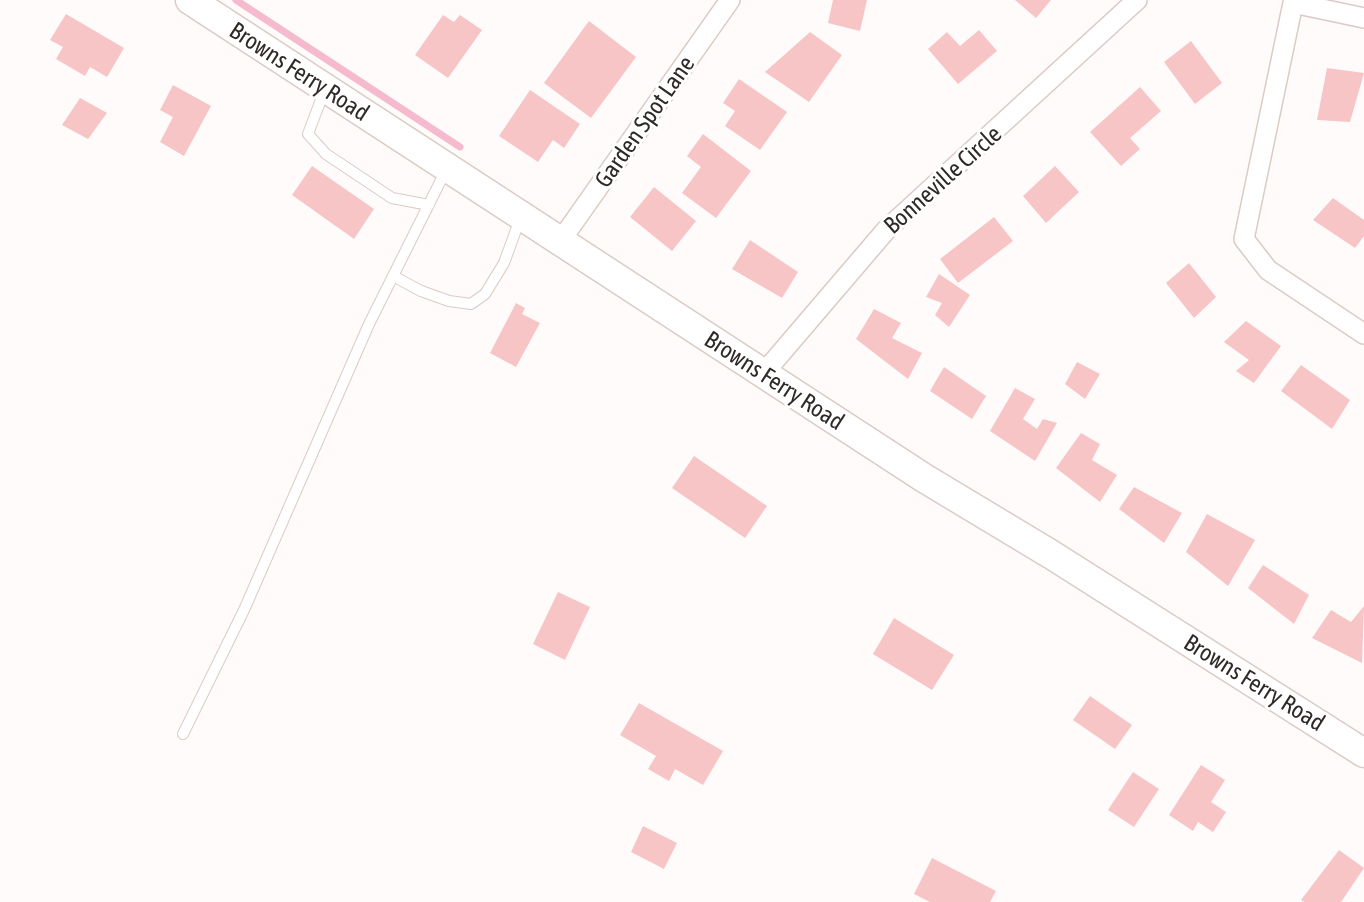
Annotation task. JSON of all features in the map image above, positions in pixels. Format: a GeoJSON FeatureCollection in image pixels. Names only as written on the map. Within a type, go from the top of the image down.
{"type":"FeatureCollection","features":[{"type":"Feature","properties":{"kind":"street","name":"Browns Ferry Road"},"geometry":{"type":"LineString","coordinates":[[190,0],[520,218],[924,478],[1062,561],[1364,753]]}},
{"type":"Feature","properties":{"kind":"street","name":"Garden Spot Lane"},"geometry":{"type":"LineString","coordinates":[[559,243],[730,0]]}},
{"type":"Feature","properties":{"kind":"street","name":"Bonneville Circle"},"geometry":{"type":"LineString","coordinates":[[763,374],[887,229],[1138,0]]}},
{"type":"Feature","properties":{"kind":"street"},"geometry":{"type":"LineString","coordinates":[[1364,18],[1289,1],[1244,239],[1268,270],[1364,334]]}},
{"type":"Feature","properties":{"kind":"lane"},"geometry":{"type":"LineString","coordinates":[[325,89],[307,134],[326,154],[392,198],[429,205]]}},
{"type":"Feature","properties":{"kind":"lane"},"geometry":{"type":"LineString","coordinates":[[183,734],[244,610],[393,276],[447,170]]}},
{"type":"Feature","properties":{"kind":"lane"},"geometry":{"type":"LineString","coordinates":[[393,276],[421,291],[449,301],[471,304],[485,294],[504,263],[520,218]]}},
{"type":"Feature","properties":{"kind":"building"},"geometry":{"type":"Polygon","coordinates":[[[833,0],[867,0],[860,31],[828,23],[833,0]]]}},
{"type":"Feature","properties":{"kind":"building"},"geometry":{"type":"Polygon","coordinates":[[[1015,0],[1051,0],[1036,18],[1015,0]]]}},
{"type":"Feature","properties":{"kind":"building"},"geometry":{"type":"Polygon","coordinates":[[[66,14],[124,48],[107,77],[90,67],[85,76],[56,59],[63,47],[50,40],[66,14]]]}},
{"type":"Feature","properties":{"kind":"building"},"geometry":{"type":"Polygon","coordinates":[[[443,15],[454,22],[460,15],[482,30],[448,78],[415,55],[443,15]]]}},
{"type":"Feature","properties":{"kind":"building"},"geometry":{"type":"Polygon","coordinates":[[[589,21],[636,57],[591,118],[544,83],[589,21]]]}},
{"type":"Feature","properties":{"kind":"building"},"geometry":{"type":"Polygon","coordinates":[[[979,30],[997,51],[958,84],[928,49],[947,32],[960,46],[979,30]]]}},
{"type":"Feature","properties":{"kind":"building"},"geometry":{"type":"Polygon","coordinates":[[[810,32],[842,55],[809,102],[765,72],[810,32]]]}},
{"type":"Feature","properties":{"kind":"building"},"geometry":{"type":"Polygon","coordinates":[[[1191,41],[1222,83],[1195,104],[1164,62],[1191,41]]]}},
{"type":"Feature","properties":{"kind":"building"},"geometry":{"type":"Polygon","coordinates":[[[1327,68],[1364,73],[1350,122],[1317,120],[1327,68]]]}},
{"type":"Feature","properties":{"kind":"building"},"geometry":{"type":"Polygon","coordinates":[[[739,79],[787,112],[760,150],[725,126],[735,111],[723,103],[739,79]]]}},
{"type":"Feature","properties":{"kind":"building"},"geometry":{"type":"Polygon","coordinates":[[[173,85],[211,106],[184,156],[160,142],[173,117],[160,110],[173,85]]]}},
{"type":"Feature","properties":{"kind":"building"},"geometry":{"type":"Polygon","coordinates":[[[1140,87],[1161,111],[1130,138],[1140,149],[1121,166],[1090,132],[1140,87]]]}},
{"type":"Feature","properties":{"kind":"building"},"geometry":{"type":"Polygon","coordinates":[[[530,90],[580,124],[564,148],[553,140],[538,162],[499,136],[530,90]]]}},
{"type":"Feature","properties":{"kind":"building"},"geometry":{"type":"Polygon","coordinates":[[[80,98],[107,113],[88,139],[62,125],[80,98]]]}},
{"type":"Feature","properties":{"kind":"building"},"geometry":{"type":"Polygon","coordinates":[[[703,134],[751,171],[716,218],[682,193],[701,167],[687,156],[703,134]]]}},
{"type":"Feature","properties":{"kind":"building"},"geometry":{"type":"Polygon","coordinates":[[[312,166],[374,209],[354,239],[292,195],[312,166]]]}},
{"type":"Feature","properties":{"kind":"building"},"geometry":{"type":"Polygon","coordinates":[[[1055,166],[1079,192],[1046,223],[1023,196],[1055,166]]]}},
{"type":"Feature","properties":{"kind":"building"},"geometry":{"type":"Polygon","coordinates":[[[654,187],[696,221],[672,251],[630,217],[654,187]]]}},
{"type":"Feature","properties":{"kind":"building"},"geometry":{"type":"Polygon","coordinates":[[[1333,198],[1364,220],[1364,236],[1355,248],[1313,220],[1333,198]]]}},
{"type":"Feature","properties":{"kind":"building"},"geometry":{"type":"Polygon","coordinates":[[[994,217],[1013,241],[958,283],[940,259],[994,217]]]}},
{"type":"Feature","properties":{"kind":"building"},"geometry":{"type":"Polygon","coordinates":[[[750,240],[798,272],[782,298],[732,269],[750,240]]]}},
{"type":"Feature","properties":{"kind":"building"},"geometry":{"type":"Polygon","coordinates":[[[1189,263],[1216,297],[1194,318],[1166,283],[1189,263]]]}},
{"type":"Feature","properties":{"kind":"building"},"geometry":{"type":"Polygon","coordinates":[[[939,274],[970,295],[949,327],[935,315],[942,303],[926,297],[939,274]]]}},
{"type":"Feature","properties":{"kind":"building"},"geometry":{"type":"Polygon","coordinates":[[[516,303],[525,308],[522,314],[540,323],[516,367],[490,353],[516,303]]]}},
{"type":"Feature","properties":{"kind":"building"},"geometry":{"type":"Polygon","coordinates":[[[874,309],[901,323],[892,338],[922,353],[908,379],[856,339],[874,309]]]}},
{"type":"Feature","properties":{"kind":"building"},"geometry":{"type":"Polygon","coordinates":[[[1246,321],[1281,346],[1254,383],[1236,371],[1249,360],[1224,342],[1246,321]]]}},
{"type":"Feature","properties":{"kind":"building"},"geometry":{"type":"Polygon","coordinates":[[[1077,362],[1100,374],[1085,399],[1065,384],[1077,362]]]}},
{"type":"Feature","properties":{"kind":"building"},"geometry":{"type":"Polygon","coordinates":[[[1301,365],[1350,400],[1332,429],[1281,391],[1301,365]]]}},
{"type":"Feature","properties":{"kind":"building"},"geometry":{"type":"Polygon","coordinates":[[[944,367],[986,396],[972,419],[930,391],[944,367]]]}},
{"type":"Feature","properties":{"kind":"building"},"geometry":{"type":"Polygon","coordinates":[[[1015,388],[1035,399],[1023,419],[1037,429],[1043,419],[1057,423],[1035,461],[990,431],[1015,388]]]}},
{"type":"Feature","properties":{"kind":"building"},"geometry":{"type":"Polygon","coordinates":[[[1081,433],[1100,444],[1092,460],[1117,475],[1100,502],[1056,468],[1081,433]]]}},
{"type":"Feature","properties":{"kind":"building"},"geometry":{"type":"Polygon","coordinates":[[[694,456],[767,506],[745,538],[672,488],[694,456]]]}},
{"type":"Feature","properties":{"kind":"building"},"geometry":{"type":"Polygon","coordinates":[[[1134,487],[1182,513],[1164,543],[1119,509],[1134,487]]]}},
{"type":"Feature","properties":{"kind":"building"},"geometry":{"type":"Polygon","coordinates":[[[1207,514],[1255,540],[1228,586],[1186,552],[1207,514]]]}},
{"type":"Feature","properties":{"kind":"building"},"geometry":{"type":"Polygon","coordinates":[[[1263,565],[1309,595],[1294,624],[1248,588],[1263,565]]]}},
{"type":"Feature","properties":{"kind":"building"},"geometry":{"type":"Polygon","coordinates":[[[558,592],[590,607],[565,660],[533,644],[558,592]]]}},
{"type":"Feature","properties":{"kind":"building"},"geometry":{"type":"Polygon","coordinates":[[[1364,606],[1362,663],[1312,638],[1331,610],[1351,622],[1364,606]]]}},
{"type":"Feature","properties":{"kind":"building"},"geometry":{"type":"Polygon","coordinates":[[[894,618],[954,655],[932,690],[873,654],[894,618]]]}},
{"type":"Feature","properties":{"kind":"building"},"geometry":{"type":"Polygon","coordinates":[[[1090,696],[1132,725],[1115,749],[1073,720],[1090,696]]]}},
{"type":"Feature","properties":{"kind":"building"},"geometry":{"type":"Polygon","coordinates":[[[639,703],[723,751],[703,785],[675,769],[669,781],[648,769],[656,756],[620,735],[639,703]]]}},
{"type":"Feature","properties":{"kind":"building"},"geometry":{"type":"Polygon","coordinates":[[[1201,765],[1225,780],[1211,802],[1226,812],[1213,832],[1198,822],[1193,831],[1169,815],[1201,765]]]}},
{"type":"Feature","properties":{"kind":"building"},"geometry":{"type":"Polygon","coordinates":[[[1133,772],[1159,789],[1134,827],[1108,810],[1133,772]]]}},
{"type":"Feature","properties":{"kind":"building"},"geometry":{"type":"Polygon","coordinates":[[[643,826],[677,843],[664,869],[631,852],[643,826]]]}},
{"type":"Feature","properties":{"kind":"building"},"geometry":{"type":"Polygon","coordinates":[[[1339,850],[1364,868],[1341,902],[1301,900],[1339,850]]]}},
{"type":"Feature","properties":{"kind":"building"},"geometry":{"type":"Polygon","coordinates":[[[932,858],[996,891],[990,902],[930,902],[914,894],[932,858]]]}},
{"type":"Feature","properties":{"kind":"waterway"},"geometry":{"type":"LineString","coordinates":[[236,0],[460,147]]}}]}
